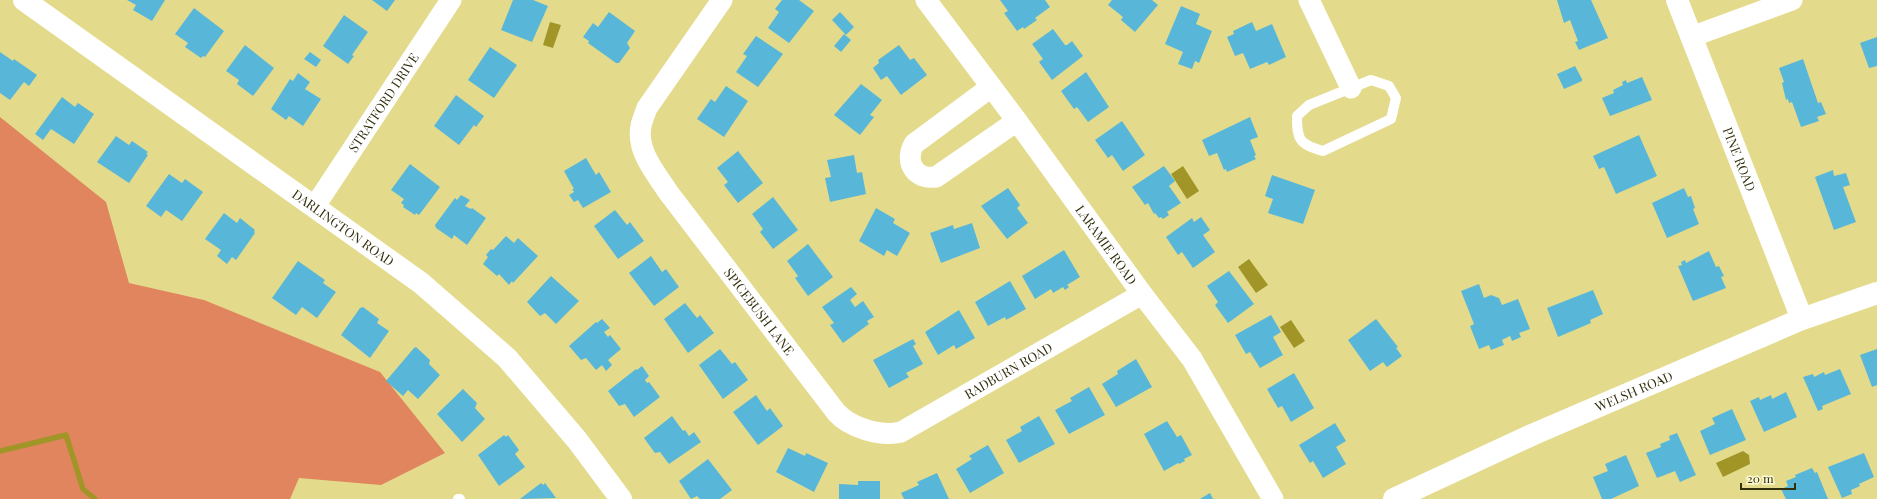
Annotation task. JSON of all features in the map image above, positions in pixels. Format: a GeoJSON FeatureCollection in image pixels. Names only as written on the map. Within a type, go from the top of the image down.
{"type":"FeatureCollection","features":[{"type":"Feature","properties":{"kind":"street","name":"DARLINGTON ROAD"},"geometry":{"type":"LineString","coordinates":[[24,0],[421,283],[507,358],[577,440],[621,499]]}},
{"type":"Feature","properties":{"kind":"street","name":"STRATFORD DRIVE"},"geometry":{"type":"LineString","coordinates":[[315,206],[451,0]]}},
{"type":"Feature","properties":{"kind":"street","name":"SPICEBUSH LANE"},"geometry":{"type":"LineString","coordinates":[[722,0],[647,108],[641,126],[640,137],[645,156],[668,192],[836,412],[845,421],[872,431]]}},
{"type":"Feature","properties":{"kind":"street","name":"LARAMIE ROAD"},"geometry":{"type":"LineString","coordinates":[[926,0],[1017,121],[1142,294],[1192,359],[1273,499]]}},
{"type":"Feature","properties":{"kind":"street"},"geometry":{"type":"LineString","coordinates":[[1309,0],[1351,88]]}},
{"type":"Feature","properties":{"kind":"street","name":"PINE ROAD"},"geometry":{"type":"LineString","coordinates":[[1677,0],[1802,319]]}},
{"type":"Feature","properties":{"kind":"street"},"geometry":{"type":"LineString","coordinates":[[1691,38],[1792,0]]}},
{"type":"Feature","properties":{"kind":"street"},"geometry":{"type":"LineString","coordinates":[[991,87],[914,144],[909,156],[914,170],[924,177],[936,177],[1017,121]]}},
{"type":"Feature","properties":{"kind":"street","name":"RADBURN ROAD"},"geometry":{"type":"LineString","coordinates":[[872,431],[893,434],[901,432],[1142,294]]}},
{"type":"Feature","properties":{"kind":"street","name":"WELSH ROAD"},"geometry":{"type":"LineString","coordinates":[[1394,499],[1534,434],[1802,319],[1877,294]]}},
{"type":"Feature","properties":{"kind":"lane"},"geometry":{"type":"LineString","coordinates":[[1371,80],[1389,86],[1396,98],[1391,119],[1323,151],[1307,146],[1297,134],[1297,116],[1309,105],[1351,88],[1371,80]]}},
{"type":"Feature","properties":{"kind":"shaded area"},"geometry":{"type":"Polygon","coordinates":[[[550,22],[561,25],[553,48],[543,45],[550,22]]]}},
{"type":"Feature","properties":{"kind":"shaded area"},"geometry":{"type":"Polygon","coordinates":[[[0,117],[106,202],[129,283],[204,300],[380,372],[445,453],[381,485],[299,478],[290,499],[0,499],[0,117]]]}},
{"type":"Feature","properties":{"kind":"shaded area"},"geometry":{"type":"Polygon","coordinates":[[[1183,166],[1199,191],[1187,199],[1171,174],[1183,166]]]}},
{"type":"Feature","properties":{"kind":"shaded area"},"geometry":{"type":"Polygon","coordinates":[[[1249,259],[1268,285],[1256,293],[1238,267],[1249,259]]]}},
{"type":"Feature","properties":{"kind":"shaded area"},"geometry":{"type":"Polygon","coordinates":[[[1291,320],[1305,341],[1294,348],[1280,327],[1291,320]]]}},
{"type":"Feature","properties":{"kind":"shaded area"},"geometry":{"type":"Polygon","coordinates":[[[1743,451],[1749,455],[1750,464],[1723,477],[1716,463],[1743,451]]]}},
{"type":"Feature","properties":{"kind":"building"},"geometry":{"type":"Polygon","coordinates":[[[127,0],[165,0],[152,21],[133,10],[136,5],[127,0]]]}},
{"type":"Feature","properties":{"kind":"building"},"geometry":{"type":"Polygon","coordinates":[[[372,0],[395,0],[387,11],[372,0]]]}},
{"type":"Feature","properties":{"kind":"building"},"geometry":{"type":"Polygon","coordinates":[[[513,0],[533,0],[548,6],[532,42],[501,30],[513,0]]]}},
{"type":"Feature","properties":{"kind":"building"},"geometry":{"type":"Polygon","coordinates":[[[782,0],[799,0],[814,11],[789,43],[768,28],[779,12],[775,9],[782,0]]]}},
{"type":"Feature","properties":{"kind":"building"},"geometry":{"type":"Polygon","coordinates":[[[1000,0],[1045,0],[1050,7],[1035,18],[1037,20],[1024,29],[1023,27],[1017,31],[1004,13],[1008,11],[1000,0]]]}},
{"type":"Feature","properties":{"kind":"building"},"geometry":{"type":"Polygon","coordinates":[[[1112,0],[1152,0],[1158,5],[1135,32],[1121,20],[1123,17],[1108,5],[1112,0]]]}},
{"type":"Feature","properties":{"kind":"building"},"geometry":{"type":"Polygon","coordinates":[[[1557,0],[1591,0],[1608,38],[1579,50],[1575,42],[1578,41],[1570,20],[1564,23],[1557,0]]]}},
{"type":"Feature","properties":{"kind":"building"},"geometry":{"type":"Polygon","coordinates":[[[1181,6],[1200,14],[1196,24],[1212,31],[1199,63],[1195,61],[1192,69],[1178,64],[1183,52],[1165,44],[1181,6]]]}},
{"type":"Feature","properties":{"kind":"building"},"geometry":{"type":"Polygon","coordinates":[[[194,8],[224,31],[205,57],[203,56],[201,58],[185,47],[188,43],[175,34],[194,8]]]}},
{"type":"Feature","properties":{"kind":"building"},"geometry":{"type":"Polygon","coordinates":[[[609,12],[635,31],[627,43],[630,48],[619,63],[616,63],[588,43],[589,41],[583,37],[593,23],[598,27],[609,12]]]}},
{"type":"Feature","properties":{"kind":"building"},"geometry":{"type":"Polygon","coordinates":[[[840,12],[854,27],[846,35],[832,20],[840,12]]]}},
{"type":"Feature","properties":{"kind":"building"},"geometry":{"type":"Polygon","coordinates":[[[344,15],[368,32],[352,55],[354,56],[348,64],[323,46],[344,15]]]}},
{"type":"Feature","properties":{"kind":"building"},"geometry":{"type":"Polygon","coordinates":[[[1252,22],[1256,31],[1272,24],[1286,57],[1269,65],[1267,62],[1250,69],[1243,53],[1235,56],[1227,37],[1234,34],[1233,31],[1252,22]]]}},
{"type":"Feature","properties":{"kind":"building"},"geometry":{"type":"Polygon","coordinates":[[[1053,29],[1065,45],[1072,41],[1083,56],[1052,80],[1039,62],[1043,59],[1032,44],[1053,29]]]}},
{"type":"Feature","properties":{"kind":"building"},"geometry":{"type":"Polygon","coordinates":[[[844,34],[851,40],[841,52],[834,46],[844,34]]]}},
{"type":"Feature","properties":{"kind":"building"},"geometry":{"type":"Polygon","coordinates":[[[756,36],[783,54],[758,87],[736,72],[747,56],[743,54],[756,36]]]}},
{"type":"Feature","properties":{"kind":"building"},"geometry":{"type":"Polygon","coordinates":[[[1877,37],[1877,66],[1869,68],[1860,43],[1877,37]]]}},
{"type":"Feature","properties":{"kind":"building"},"geometry":{"type":"Polygon","coordinates":[[[245,45],[274,68],[253,96],[237,84],[239,80],[226,71],[245,45]]]}},
{"type":"Feature","properties":{"kind":"building"},"geometry":{"type":"Polygon","coordinates":[[[899,45],[910,60],[914,58],[927,75],[901,95],[887,76],[881,80],[873,68],[879,63],[878,60],[899,45]]]}},
{"type":"Feature","properties":{"kind":"building"},"geometry":{"type":"Polygon","coordinates":[[[490,47],[517,65],[494,98],[468,80],[490,47]]]}},
{"type":"Feature","properties":{"kind":"building"},"geometry":{"type":"Polygon","coordinates":[[[0,52],[13,61],[14,59],[37,75],[29,86],[24,82],[10,100],[0,93],[0,52]]]}},
{"type":"Feature","properties":{"kind":"building"},"geometry":{"type":"Polygon","coordinates":[[[310,52],[321,60],[316,67],[304,59],[310,52]]]}},
{"type":"Feature","properties":{"kind":"building"},"geometry":{"type":"Polygon","coordinates":[[[1803,59],[1818,103],[1821,102],[1826,114],[1817,117],[1819,121],[1801,127],[1792,102],[1789,103],[1788,99],[1786,100],[1782,83],[1784,82],[1779,68],[1803,59]]]}},
{"type":"Feature","properties":{"kind":"building"},"geometry":{"type":"Polygon","coordinates":[[[1575,66],[1582,81],[1564,89],[1557,74],[1575,66]]]}},
{"type":"Feature","properties":{"kind":"building"},"geometry":{"type":"Polygon","coordinates":[[[1086,72],[1109,107],[1088,122],[1077,107],[1074,109],[1061,91],[1086,72]]]}},
{"type":"Feature","properties":{"kind":"building"},"geometry":{"type":"Polygon","coordinates":[[[298,73],[310,82],[305,89],[321,99],[303,126],[289,116],[286,120],[271,109],[290,79],[293,81],[298,73]]]}},
{"type":"Feature","properties":{"kind":"building"},"geometry":{"type":"Polygon","coordinates":[[[1642,77],[1652,100],[1610,116],[1602,98],[1614,93],[1613,90],[1623,85],[1622,82],[1626,80],[1627,83],[1642,77]]]}},
{"type":"Feature","properties":{"kind":"building"},"geometry":{"type":"Polygon","coordinates":[[[861,84],[882,100],[870,115],[874,117],[860,135],[834,115],[861,84]]]}},
{"type":"Feature","properties":{"kind":"building"},"geometry":{"type":"Polygon","coordinates":[[[726,86],[748,101],[724,137],[697,119],[711,99],[715,102],[726,86]]]}},
{"type":"Feature","properties":{"kind":"building"},"geometry":{"type":"Polygon","coordinates":[[[456,95],[484,116],[476,127],[474,125],[459,145],[434,126],[456,95]]]}},
{"type":"Feature","properties":{"kind":"building"},"geometry":{"type":"Polygon","coordinates":[[[62,97],[75,107],[78,103],[94,114],[74,144],[51,129],[43,140],[35,134],[62,97]]]}},
{"type":"Feature","properties":{"kind":"building"},"geometry":{"type":"Polygon","coordinates":[[[1250,117],[1258,137],[1250,140],[1256,155],[1254,156],[1256,159],[1227,172],[1226,169],[1224,170],[1217,153],[1209,156],[1202,140],[1250,117]]]}},
{"type":"Feature","properties":{"kind":"building"},"geometry":{"type":"Polygon","coordinates":[[[1122,121],[1145,155],[1123,171],[1112,155],[1108,158],[1095,140],[1122,121]]]}},
{"type":"Feature","properties":{"kind":"building"},"geometry":{"type":"Polygon","coordinates":[[[1639,135],[1657,176],[1616,194],[1604,167],[1599,169],[1593,156],[1639,135]]]}},
{"type":"Feature","properties":{"kind":"building"},"geometry":{"type":"Polygon","coordinates":[[[116,136],[129,145],[132,141],[148,152],[146,154],[148,155],[129,183],[97,162],[116,136]]]}},
{"type":"Feature","properties":{"kind":"building"},"geometry":{"type":"Polygon","coordinates":[[[738,151],[763,183],[738,203],[724,185],[728,182],[717,168],[738,151]]]}},
{"type":"Feature","properties":{"kind":"building"},"geometry":{"type":"Polygon","coordinates":[[[854,155],[857,173],[862,172],[866,194],[830,202],[825,178],[831,177],[827,160],[854,155]]]}},
{"type":"Feature","properties":{"kind":"building"},"geometry":{"type":"Polygon","coordinates":[[[586,158],[596,175],[599,172],[611,192],[583,208],[578,200],[574,202],[569,195],[574,192],[572,189],[574,189],[564,171],[586,158]]]}},
{"type":"Feature","properties":{"kind":"building"},"geometry":{"type":"Polygon","coordinates":[[[410,164],[440,187],[419,215],[416,213],[415,215],[403,207],[404,205],[401,203],[404,199],[391,190],[410,164]]]}},
{"type":"Feature","properties":{"kind":"building"},"geometry":{"type":"Polygon","coordinates":[[[1164,166],[1175,181],[1169,186],[1181,203],[1167,212],[1169,215],[1163,219],[1161,217],[1159,218],[1155,213],[1154,214],[1148,203],[1145,205],[1132,187],[1164,166]]]}},
{"type":"Feature","properties":{"kind":"building"},"geometry":{"type":"Polygon","coordinates":[[[1833,170],[1834,176],[1846,173],[1850,185],[1843,187],[1856,222],[1834,230],[1815,177],[1833,170]]]}},
{"type":"Feature","properties":{"kind":"building"},"geometry":{"type":"Polygon","coordinates":[[[169,174],[182,183],[185,179],[203,192],[182,221],[166,210],[161,217],[146,206],[169,174]]]}},
{"type":"Feature","properties":{"kind":"building"},"geometry":{"type":"Polygon","coordinates":[[[1272,175],[1315,190],[1303,224],[1268,213],[1273,199],[1265,196],[1272,175]]]}},
{"type":"Feature","properties":{"kind":"building"},"geometry":{"type":"Polygon","coordinates":[[[1008,188],[1020,205],[1017,208],[1028,223],[1007,239],[981,206],[1008,188]]]}},
{"type":"Feature","properties":{"kind":"building"},"geometry":{"type":"Polygon","coordinates":[[[1684,188],[1688,197],[1691,196],[1695,208],[1693,209],[1699,224],[1667,238],[1652,203],[1684,188]]]}},
{"type":"Feature","properties":{"kind":"building"},"geometry":{"type":"Polygon","coordinates":[[[461,195],[470,200],[465,206],[471,209],[472,208],[486,218],[467,245],[454,235],[452,239],[436,228],[435,225],[455,198],[457,200],[461,195]]]}},
{"type":"Feature","properties":{"kind":"building"},"geometry":{"type":"Polygon","coordinates":[[[773,197],[798,230],[773,249],[760,232],[763,229],[752,214],[773,197]]]}},
{"type":"Feature","properties":{"kind":"building"},"geometry":{"type":"Polygon","coordinates":[[[876,208],[895,219],[893,223],[910,233],[897,256],[887,250],[884,256],[859,241],[876,208]]]}},
{"type":"Feature","properties":{"kind":"building"},"geometry":{"type":"Polygon","coordinates":[[[615,210],[627,225],[630,222],[644,241],[618,259],[594,226],[615,210]]]}},
{"type":"Feature","properties":{"kind":"building"},"geometry":{"type":"Polygon","coordinates":[[[224,213],[237,223],[240,218],[255,230],[255,233],[236,260],[232,257],[227,264],[217,256],[221,250],[205,239],[224,213]]]}},
{"type":"Feature","properties":{"kind":"building"},"geometry":{"type":"Polygon","coordinates":[[[1201,217],[1210,230],[1203,235],[1215,252],[1193,268],[1182,252],[1178,255],[1166,237],[1192,218],[1194,222],[1201,217]]]}},
{"type":"Feature","properties":{"kind":"building"},"geometry":{"type":"Polygon","coordinates":[[[972,223],[980,248],[941,263],[930,233],[953,225],[954,229],[972,223]]]}},
{"type":"Feature","properties":{"kind":"building"},"geometry":{"type":"Polygon","coordinates":[[[506,236],[514,243],[518,238],[538,256],[513,283],[512,281],[509,285],[499,274],[497,276],[483,264],[488,257],[486,255],[506,236]]]}},
{"type":"Feature","properties":{"kind":"building"},"geometry":{"type":"Polygon","coordinates":[[[808,244],[833,277],[808,296],[795,278],[798,276],[787,261],[808,244]]]}},
{"type":"Feature","properties":{"kind":"building"},"geometry":{"type":"Polygon","coordinates":[[[1064,250],[1080,277],[1067,285],[1069,287],[1065,290],[1063,287],[1053,293],[1051,289],[1035,299],[1022,276],[1064,250]]]}},
{"type":"Feature","properties":{"kind":"building"},"geometry":{"type":"Polygon","coordinates":[[[1709,251],[1716,267],[1719,266],[1724,276],[1721,277],[1726,288],[1693,301],[1678,266],[1682,265],[1681,262],[1685,260],[1686,263],[1709,251]]]}},
{"type":"Feature","properties":{"kind":"building"},"geometry":{"type":"Polygon","coordinates":[[[651,256],[662,272],[666,269],[679,287],[654,306],[629,273],[651,256]]]}},
{"type":"Feature","properties":{"kind":"building"},"geometry":{"type":"Polygon","coordinates":[[[298,261],[325,280],[323,283],[336,292],[317,318],[302,307],[296,315],[272,298],[298,261]]]}},
{"type":"Feature","properties":{"kind":"building"},"geometry":{"type":"Polygon","coordinates":[[[1229,271],[1254,304],[1228,323],[1215,305],[1218,302],[1207,286],[1229,271]]]}},
{"type":"Feature","properties":{"kind":"building"},"geometry":{"type":"Polygon","coordinates":[[[551,276],[579,301],[556,324],[545,313],[540,316],[527,302],[551,276]]]}},
{"type":"Feature","properties":{"kind":"building"},"geometry":{"type":"Polygon","coordinates":[[[1010,281],[1026,309],[1006,320],[1005,317],[988,326],[975,302],[1010,281]]]}},
{"type":"Feature","properties":{"kind":"building"},"geometry":{"type":"Polygon","coordinates":[[[1479,284],[1484,298],[1491,295],[1499,298],[1502,305],[1518,299],[1530,329],[1519,333],[1521,337],[1512,341],[1510,336],[1502,340],[1504,345],[1491,350],[1489,345],[1479,349],[1470,326],[1474,324],[1461,291],[1479,284]]]}},
{"type":"Feature","properties":{"kind":"building"},"geometry":{"type":"Polygon","coordinates":[[[851,287],[857,294],[850,300],[855,307],[863,301],[874,317],[867,321],[869,324],[843,343],[830,325],[834,323],[822,307],[851,287]]]}},
{"type":"Feature","properties":{"kind":"building"},"geometry":{"type":"Polygon","coordinates":[[[1593,290],[1603,314],[1590,320],[1591,323],[1558,337],[1547,308],[1593,290]]]}},
{"type":"Feature","properties":{"kind":"building"},"geometry":{"type":"Polygon","coordinates":[[[685,303],[697,318],[700,315],[714,333],[688,353],[664,319],[685,303]]]}},
{"type":"Feature","properties":{"kind":"building"},"geometry":{"type":"Polygon","coordinates":[[[363,307],[379,319],[377,323],[389,331],[370,358],[341,335],[360,308],[363,307]]]}},
{"type":"Feature","properties":{"kind":"building"},"geometry":{"type":"Polygon","coordinates":[[[959,310],[975,338],[956,349],[954,345],[938,355],[925,332],[959,310]]]}},
{"type":"Feature","properties":{"kind":"building"},"geometry":{"type":"Polygon","coordinates":[[[1271,315],[1281,332],[1273,337],[1283,355],[1260,368],[1250,352],[1246,354],[1235,335],[1271,315]]]}},
{"type":"Feature","properties":{"kind":"building"},"geometry":{"type":"Polygon","coordinates":[[[602,319],[610,328],[604,332],[608,337],[610,335],[621,349],[608,360],[612,365],[606,371],[602,365],[596,370],[586,358],[581,360],[569,346],[596,322],[597,323],[602,319]]]}},
{"type":"Feature","properties":{"kind":"building"},"geometry":{"type":"Polygon","coordinates":[[[1376,319],[1398,347],[1396,348],[1402,356],[1387,367],[1383,362],[1370,371],[1348,340],[1376,319]]]}},
{"type":"Feature","properties":{"kind":"building"},"geometry":{"type":"Polygon","coordinates":[[[913,339],[916,344],[913,346],[923,364],[906,373],[909,377],[889,388],[873,360],[913,339]]]}},
{"type":"Feature","properties":{"kind":"building"},"geometry":{"type":"Polygon","coordinates":[[[416,347],[430,360],[429,364],[440,375],[418,399],[408,390],[403,396],[386,381],[416,347]]]}},
{"type":"Feature","properties":{"kind":"building"},"geometry":{"type":"Polygon","coordinates":[[[720,349],[732,364],[735,362],[748,380],[723,399],[699,365],[720,349]]]}},
{"type":"Feature","properties":{"kind":"building"},"geometry":{"type":"Polygon","coordinates":[[[1877,349],[1877,385],[1872,387],[1860,355],[1877,349]]]}},
{"type":"Feature","properties":{"kind":"building"},"geometry":{"type":"Polygon","coordinates":[[[1136,359],[1152,387],[1116,407],[1102,384],[1118,374],[1117,371],[1136,359]]]}},
{"type":"Feature","properties":{"kind":"building"},"geometry":{"type":"Polygon","coordinates":[[[642,366],[649,376],[645,380],[647,383],[649,382],[660,397],[634,417],[625,404],[619,406],[608,391],[642,366]]]}},
{"type":"Feature","properties":{"kind":"building"},"geometry":{"type":"Polygon","coordinates":[[[1840,369],[1851,394],[1822,406],[1823,409],[1818,411],[1803,377],[1813,374],[1814,377],[1824,372],[1825,375],[1840,369]]]}},
{"type":"Feature","properties":{"kind":"building"},"geometry":{"type":"Polygon","coordinates":[[[1294,373],[1314,408],[1291,422],[1282,406],[1278,408],[1267,389],[1294,373]]]}},
{"type":"Feature","properties":{"kind":"building"},"geometry":{"type":"Polygon","coordinates":[[[1089,387],[1105,415],[1069,434],[1055,410],[1072,401],[1070,398],[1089,387]]]}},
{"type":"Feature","properties":{"kind":"building"},"geometry":{"type":"Polygon","coordinates":[[[463,389],[477,403],[475,408],[485,419],[462,442],[437,414],[463,389]]]}},
{"type":"Feature","properties":{"kind":"building"},"geometry":{"type":"Polygon","coordinates":[[[1786,392],[1797,417],[1764,432],[1750,401],[1759,397],[1760,400],[1771,395],[1772,399],[1786,392]]]}},
{"type":"Feature","properties":{"kind":"building"},"geometry":{"type":"Polygon","coordinates":[[[756,395],[767,411],[770,408],[783,426],[758,445],[733,412],[756,395]]]}},
{"type":"Feature","properties":{"kind":"building"},"geometry":{"type":"Polygon","coordinates":[[[1732,409],[1746,440],[1710,455],[1700,431],[1715,424],[1712,418],[1732,409]]]}},
{"type":"Feature","properties":{"kind":"building"},"geometry":{"type":"Polygon","coordinates":[[[672,416],[683,431],[685,430],[689,436],[694,432],[701,442],[669,464],[660,452],[655,453],[644,438],[672,416]]]}},
{"type":"Feature","properties":{"kind":"building"},"geometry":{"type":"Polygon","coordinates":[[[1039,416],[1055,444],[1019,463],[1006,440],[1022,431],[1020,427],[1039,416]]]}},
{"type":"Feature","properties":{"kind":"building"},"geometry":{"type":"Polygon","coordinates":[[[1167,421],[1177,437],[1181,435],[1192,455],[1184,459],[1185,461],[1179,464],[1178,463],[1164,471],[1144,434],[1167,421]]]}},
{"type":"Feature","properties":{"kind":"building"},"geometry":{"type":"Polygon","coordinates":[[[1335,423],[1346,441],[1336,447],[1346,464],[1323,478],[1313,461],[1310,463],[1299,445],[1335,423]]]}},
{"type":"Feature","properties":{"kind":"building"},"geometry":{"type":"Polygon","coordinates":[[[1677,433],[1696,475],[1680,482],[1675,471],[1657,478],[1646,453],[1661,447],[1660,444],[1670,440],[1669,436],[1677,433]]]}},
{"type":"Feature","properties":{"kind":"building"},"geometry":{"type":"Polygon","coordinates":[[[504,435],[506,437],[508,435],[519,450],[515,454],[525,467],[499,486],[478,455],[504,435]]]}},
{"type":"Feature","properties":{"kind":"building"},"geometry":{"type":"Polygon","coordinates":[[[988,445],[1004,473],[970,493],[956,469],[972,459],[969,456],[988,445]]]}},
{"type":"Feature","properties":{"kind":"building"},"geometry":{"type":"Polygon","coordinates":[[[788,448],[805,456],[806,453],[828,463],[814,492],[776,472],[788,448]]]}},
{"type":"Feature","properties":{"kind":"building"},"geometry":{"type":"Polygon","coordinates":[[[1864,453],[1874,477],[1859,484],[1860,486],[1851,490],[1852,494],[1842,498],[1828,467],[1864,453]]]}},
{"type":"Feature","properties":{"kind":"building"},"geometry":{"type":"Polygon","coordinates":[[[1626,455],[1639,486],[1611,499],[1602,499],[1593,477],[1608,471],[1605,464],[1626,455]]]}},
{"type":"Feature","properties":{"kind":"building"},"geometry":{"type":"Polygon","coordinates":[[[708,459],[732,490],[720,499],[700,499],[697,496],[691,499],[679,481],[708,459]]]}},
{"type":"Feature","properties":{"kind":"building"},"geometry":{"type":"Polygon","coordinates":[[[1812,468],[1815,473],[1817,472],[1828,499],[1786,499],[1781,489],[1788,486],[1786,481],[1796,477],[1795,475],[1812,468]]]}},
{"type":"Feature","properties":{"kind":"building"},"geometry":{"type":"Polygon","coordinates":[[[937,473],[949,499],[904,499],[901,493],[919,485],[917,482],[937,473]]]}},
{"type":"Feature","properties":{"kind":"building"},"geometry":{"type":"Polygon","coordinates":[[[858,481],[880,481],[880,499],[839,499],[839,484],[858,485],[858,481]]]}},
{"type":"Feature","properties":{"kind":"building"},"geometry":{"type":"Polygon","coordinates":[[[541,483],[543,485],[545,483],[556,498],[520,499],[541,483]]]}},
{"type":"Feature","properties":{"kind":"building"},"geometry":{"type":"Polygon","coordinates":[[[1210,493],[1213,499],[1200,499],[1210,493]]]}},
{"type":"Feature","properties":{"kind":"waterway"},"geometry":{"type":"LineString","coordinates":[[0,451],[66,435],[83,489],[95,499]]}}]}
